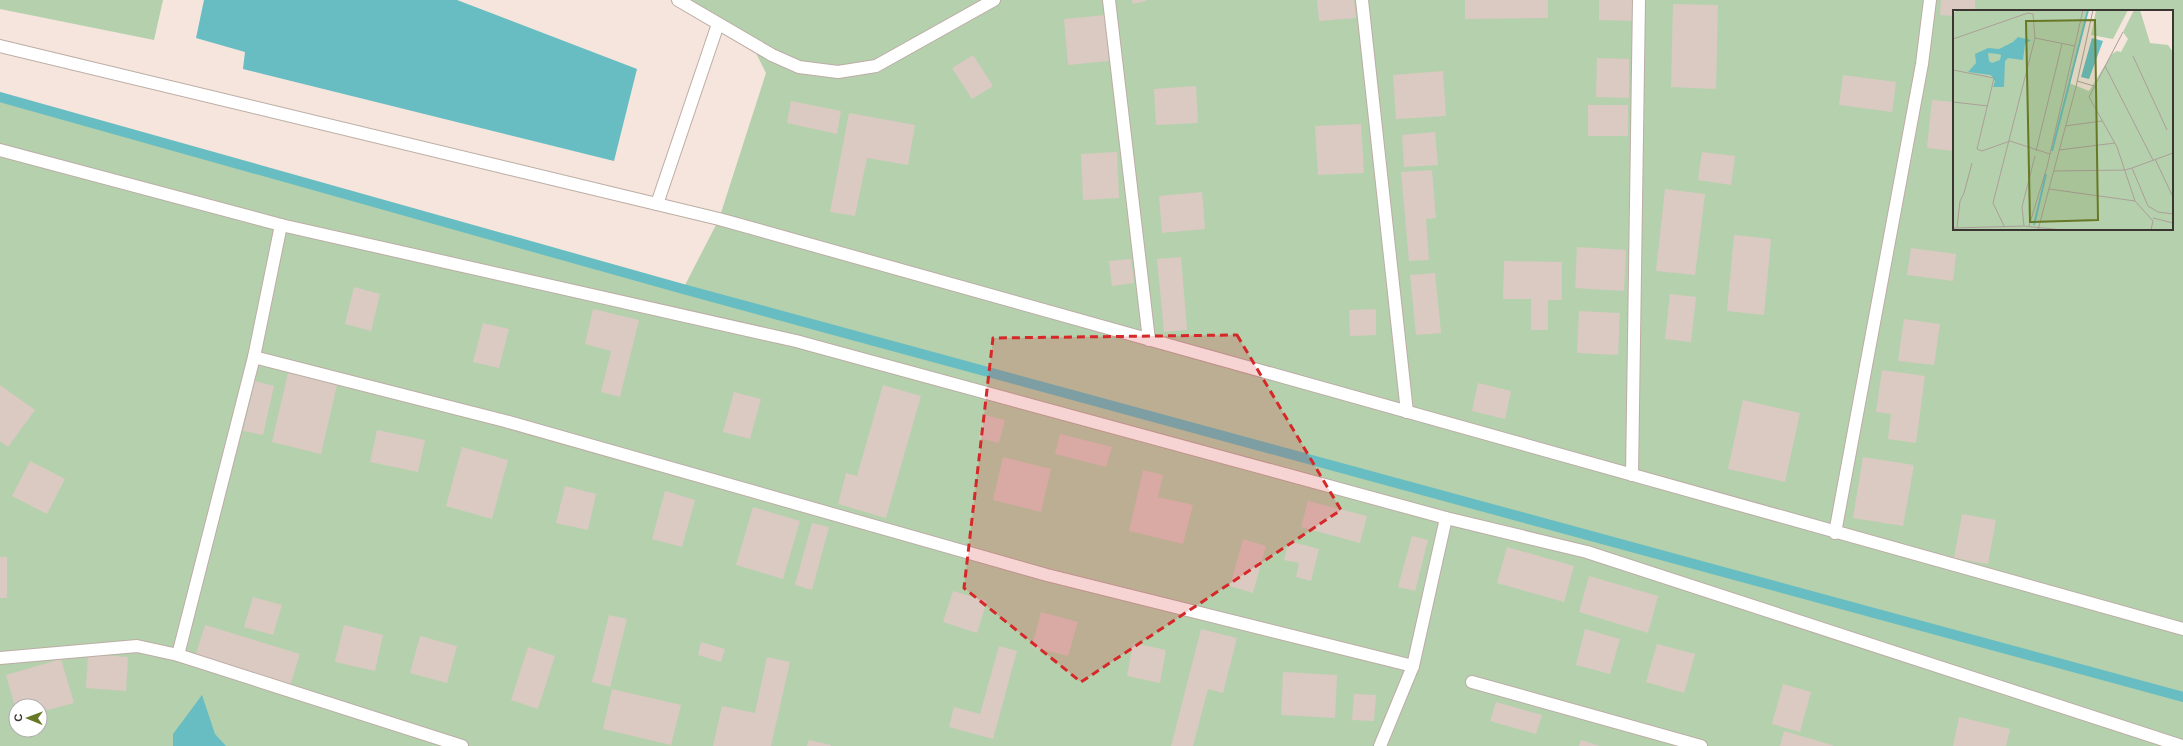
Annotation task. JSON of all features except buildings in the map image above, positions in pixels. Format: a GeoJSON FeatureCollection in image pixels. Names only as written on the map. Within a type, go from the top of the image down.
{"type":"FeatureCollection","features":[{"type":"Feature","properties":{"kind":"lane"},"geometry":{"type":"LineString","coordinates":[[678,0],[772,55],[799,67],[838,72],[876,66],[994,0]]}},
{"type":"Feature","properties":{"kind":"lane"},"geometry":{"type":"LineString","coordinates":[[1109,0],[1149,340]]}},
{"type":"Feature","properties":{"kind":"lane"},"geometry":{"type":"LineString","coordinates":[[1362,0],[1407,412]]}},
{"type":"Feature","properties":{"kind":"lane"},"geometry":{"type":"LineString","coordinates":[[1632,475],[1639,0]]}},
{"type":"Feature","properties":{"kind":"lane"},"geometry":{"type":"LineString","coordinates":[[1835,533],[1922,64],[1930,0]]}},
{"type":"Feature","properties":{"kind":"lane"},"geometry":{"type":"LineString","coordinates":[[657,204],[718,24]]}},
{"type":"Feature","properties":{"kind":"lane"},"geometry":{"type":"LineString","coordinates":[[0,46],[719,219],[1835,533],[2183,629]]}},
{"type":"Feature","properties":{"kind":"lane"},"geometry":{"type":"LineString","coordinates":[[0,150],[281,225],[796,341],[1446,518],[1587,552],[2182,746]]}},
{"type":"Feature","properties":{"kind":"lane"},"geometry":{"type":"LineString","coordinates":[[178,655],[254,357],[281,225]]}},
{"type":"Feature","properties":{"kind":"lane"},"geometry":{"type":"LineString","coordinates":[[254,357],[505,420],[1048,575],[1413,666]]}},
{"type":"Feature","properties":{"kind":"lane"},"geometry":{"type":"LineString","coordinates":[[1380,746],[1413,666],[1446,518]]}},
{"type":"Feature","properties":{"kind":"lane"},"geometry":{"type":"LineString","coordinates":[[0,658],[137,646],[178,655],[462,746]]}},
{"type":"Feature","properties":{"kind":"lane"},"geometry":{"type":"LineString","coordinates":[[1472,682],[1701,746]]}},
{"type":"Feature","properties":{"kind":"highlighted area"},"geometry":{"type":"Polygon","coordinates":[[[1237,335],[1341,510],[1081,682],[964,588],[993,338],[1237,335]]]}},
{"type":"Feature","properties":{"kind":"green space"},"geometry":{"type":"Polygon","coordinates":[[[0,0],[163,0],[154,40],[0,9],[0,0]]]}},
{"type":"Feature","properties":{"kind":"green space"},"geometry":{"type":"Polygon","coordinates":[[[678,0],[2183,0],[2183,746],[0,746],[0,97],[683,289],[719,219],[766,73],[751,43],[678,0]]]}},
{"type":"Feature","properties":{"kind":"water"},"geometry":{"type":"Polygon","coordinates":[[[204,0],[457,0],[637,69],[614,161],[243,69],[245,52],[196,38],[204,0]]]}},
{"type":"Feature","properties":{"kind":"water"},"geometry":{"type":"Polygon","coordinates":[[[202,695],[215,734],[226,746],[173,746],[173,734],[202,695]]]}},
{"type":"Feature","properties":{"kind":"waterway"},"geometry":{"type":"LineString","coordinates":[[0,97],[683,289],[2183,697]]}}]}
